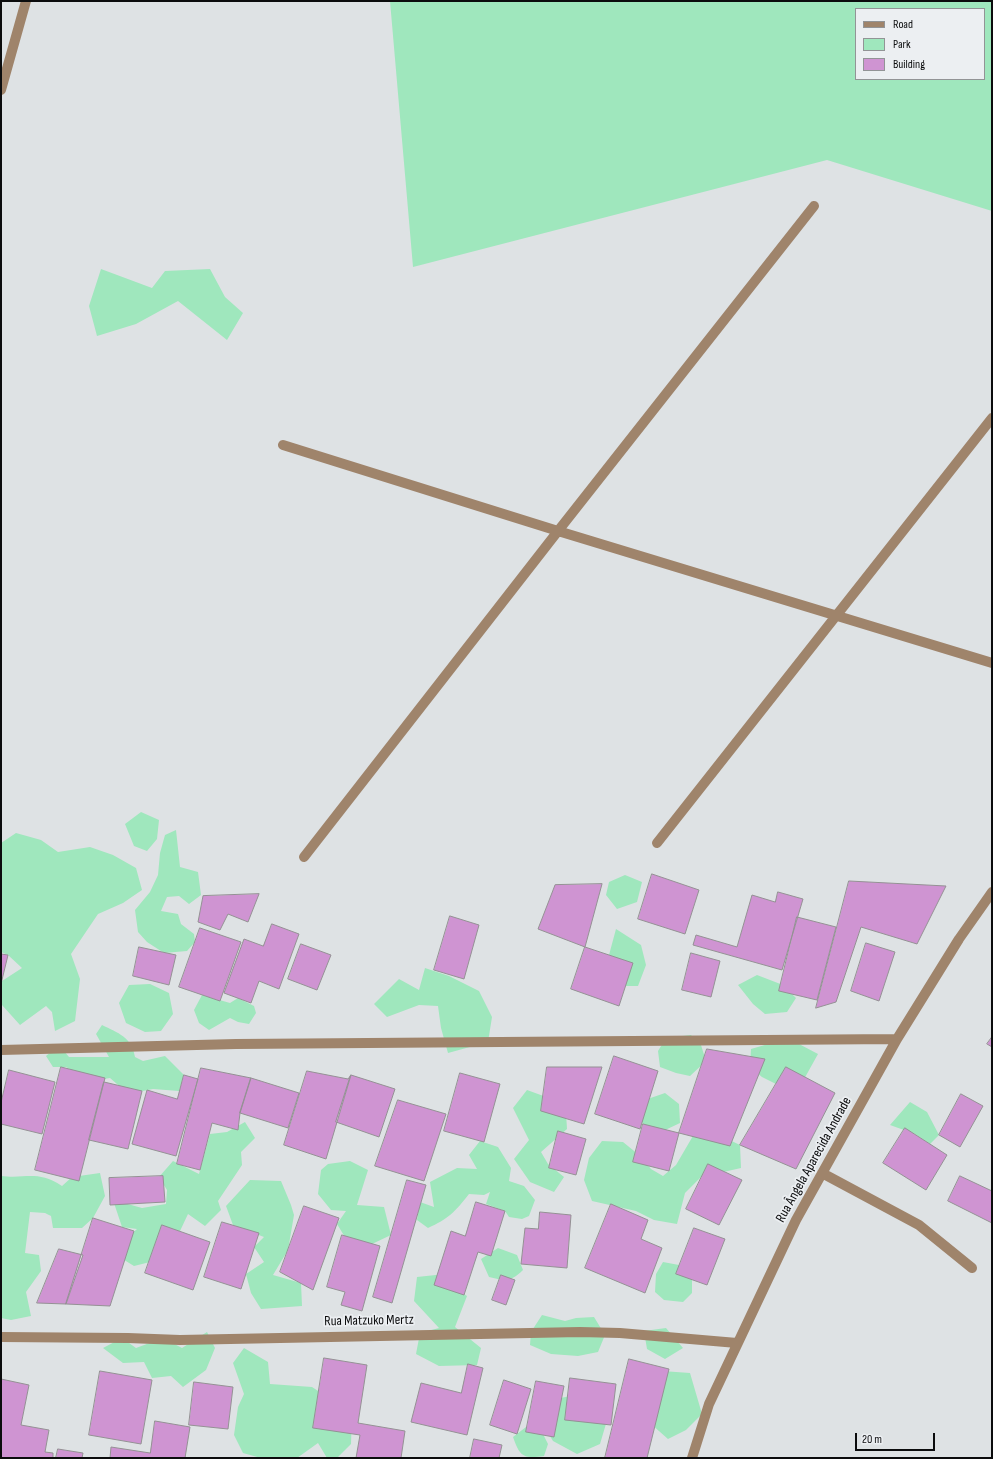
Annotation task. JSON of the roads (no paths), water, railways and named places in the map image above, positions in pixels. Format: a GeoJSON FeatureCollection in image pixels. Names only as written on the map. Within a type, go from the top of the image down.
{"type":"FeatureCollection","features":[{"type":"Feature","properties":{"kind":"street"},"geometry":{"type":"LineString","coordinates":[[1,90],[26,1]]}},
{"type":"Feature","properties":{"kind":"street"},"geometry":{"type":"LineString","coordinates":[[304,857],[814,206]]}},
{"type":"Feature","properties":{"kind":"street"},"geometry":{"type":"LineString","coordinates":[[657,843],[992,418]]}},
{"type":"Feature","properties":{"kind":"street"},"geometry":{"type":"LineString","coordinates":[[283,445],[558,531],[992,663]]}},
{"type":"Feature","properties":{"kind":"street","name":"Rua Ângela Aparecida Andrade"},"geometry":{"type":"LineString","coordinates":[[692,1458],[709,1404],[796,1220],[897,1039],[959,939],[992,892]]}},
{"type":"Feature","properties":{"kind":"street"},"geometry":{"type":"LineString","coordinates":[[1,1050],[244,1044],[897,1039]]}},
{"type":"Feature","properties":{"kind":"street"},"geometry":{"type":"LineString","coordinates":[[822,1174],[919,1225],[972,1268]]}},
{"type":"Feature","properties":{"kind":"street","name":"Rua Matzuko Mertz"},"geometry":{"type":"LineString","coordinates":[[1,1337],[180,1340],[580,1332],[620,1333],[737,1343]]}}]}
